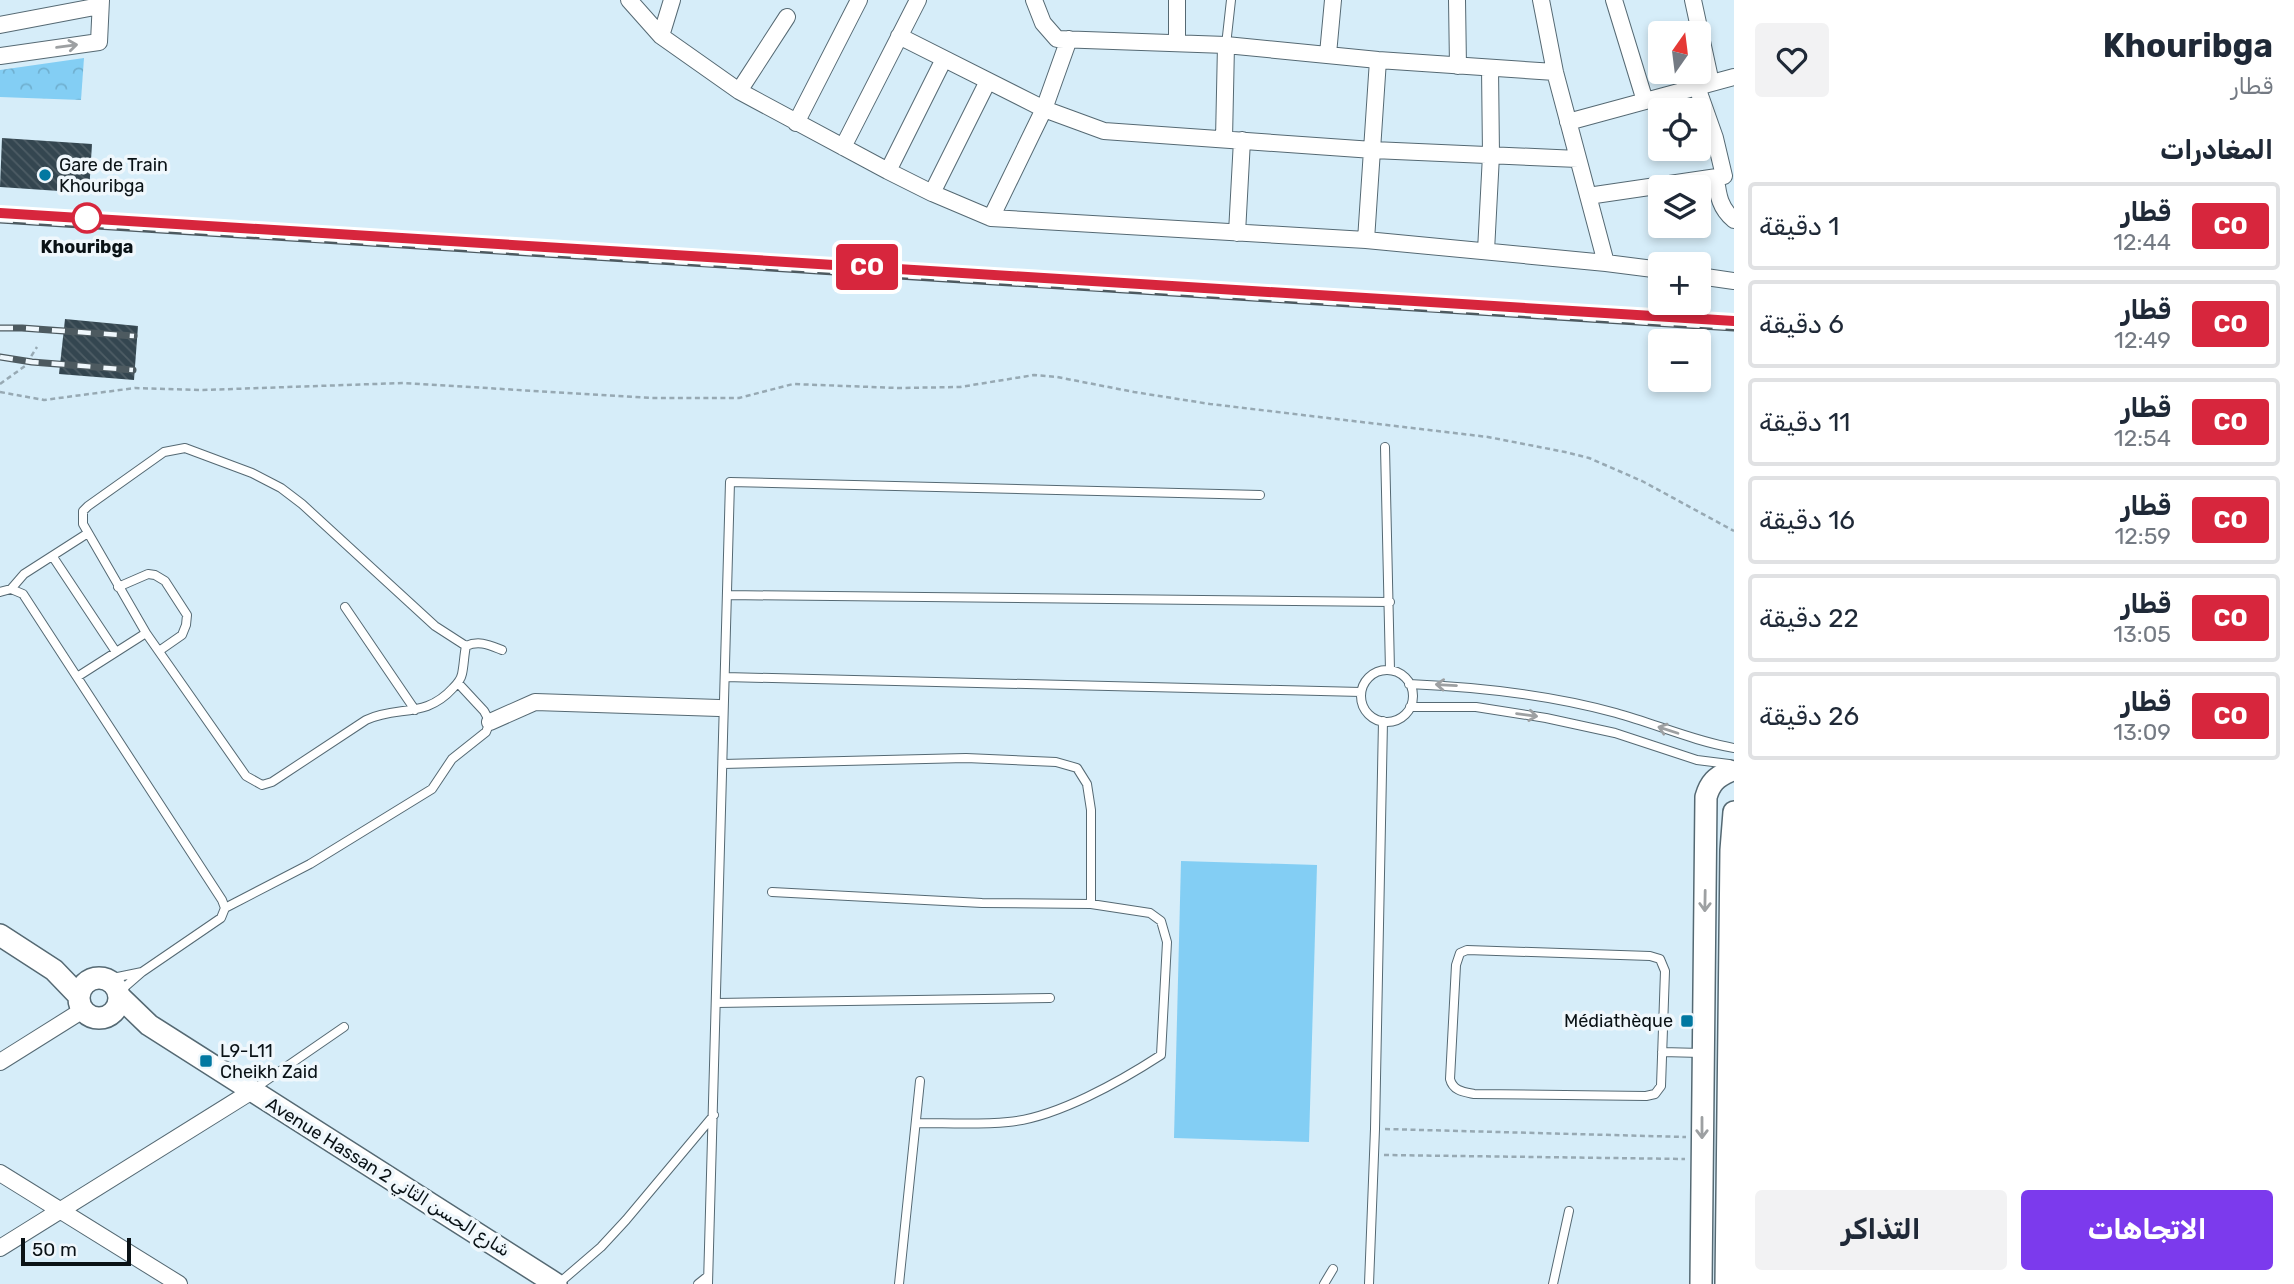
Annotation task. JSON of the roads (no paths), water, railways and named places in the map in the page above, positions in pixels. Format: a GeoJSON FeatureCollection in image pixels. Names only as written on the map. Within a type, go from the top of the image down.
{"type":"FeatureCollection","features":[{"type":"Feature","properties":{"kind":"main road"},"geometry":{"type":"LineString","coordinates":[[1701,1284],[1706,797],[1709,785],[1732,763]]}},
{"type":"Feature","properties":{"kind":"main road"},"geometry":{"type":"LineString","coordinates":[[1726,1284],[1731,850],[1734,812]]}},
{"type":"Feature","properties":{"kind":"main road"},"geometry":{"type":"LineString","coordinates":[[1705,849],[1731,850]]}},
{"type":"Feature","properties":{"kind":"main road","name":"Avenue Hassan 2 شارع الحسن الثاني"},"geometry":{"type":"LineString","coordinates":[[0,935],[149,1025],[557,1284]]}},
{"type":"Feature","properties":{"kind":"main road"},"geometry":{"type":"LineString","coordinates":[[1702,1053],[1728,1053]]}},
{"type":"Feature","properties":{"kind":"street"},"geometry":{"type":"LineString","coordinates":[[629,0],[661,36],[739,91],[888,171],[991,218],[1366,240],[1648,268]]}},
{"type":"Feature","properties":{"kind":"street"},"geometry":{"type":"LineString","coordinates":[[661,36],[672,0]]}},
{"type":"Feature","properties":{"kind":"street"},"geometry":{"type":"LineString","coordinates":[[796,123],[859,0]]}},
{"type":"Feature","properties":{"kind":"street"},"geometry":{"type":"LineString","coordinates":[[843,147],[918,0]]}},
{"type":"Feature","properties":{"kind":"street"},"geometry":{"type":"LineString","coordinates":[[1034,0],[1049,33],[1057,38],[1226,45],[1378,60],[1555,72]]}},
{"type":"Feature","properties":{"kind":"street"},"geometry":{"type":"LineString","coordinates":[[1177,0],[1177,42]]}},
{"type":"Feature","properties":{"kind":"street"},"geometry":{"type":"LineString","coordinates":[[1328,54],[1333,0]]}},
{"type":"Feature","properties":{"kind":"street"},"geometry":{"type":"LineString","coordinates":[[1457,0],[1458,66]]}},
{"type":"Feature","properties":{"kind":"street"},"geometry":{"type":"LineString","coordinates":[[1541,0],[1555,72],[1606,262]]}},
{"type":"Feature","properties":{"kind":"street"},"geometry":{"type":"LineString","coordinates":[[1614,0],[1645,101]]}},
{"type":"Feature","properties":{"kind":"street"},"geometry":{"type":"LineString","coordinates":[[1588,196],[1724,176],[1704,85],[1693,0]]}},
{"type":"Feature","properties":{"kind":"street"},"geometry":{"type":"LineString","coordinates":[[0,25],[101,3],[99,42],[0,56]]}},
{"type":"Feature","properties":{"kind":"street"},"geometry":{"type":"LineString","coordinates":[[739,91],[787,17]]}},
{"type":"Feature","properties":{"kind":"street"},"geometry":{"type":"LineString","coordinates":[[899,36],[1044,109],[1104,131],[1373,150],[1578,159]]}},
{"type":"Feature","properties":{"kind":"street"},"geometry":{"type":"LineString","coordinates":[[991,218],[1044,109],[1069,39]]}},
{"type":"Feature","properties":{"kind":"street"},"geometry":{"type":"LineString","coordinates":[[1224,139],[1226,45]]}},
{"type":"Feature","properties":{"kind":"street"},"geometry":{"type":"LineString","coordinates":[[888,171],[944,59]]}},
{"type":"Feature","properties":{"kind":"street"},"geometry":{"type":"LineString","coordinates":[[1366,240],[1378,60]]}},
{"type":"Feature","properties":{"kind":"street"},"geometry":{"type":"LineString","coordinates":[[1486,251],[1491,156],[1490,68]]}},
{"type":"Feature","properties":{"kind":"street"},"geometry":{"type":"LineString","coordinates":[[1568,122],[1734,77]]}},
{"type":"Feature","properties":{"kind":"street"},"geometry":{"type":"LineString","coordinates":[[932,193],[988,81]]}},
{"type":"Feature","properties":{"kind":"street"},"geometry":{"type":"LineString","coordinates":[[1237,233],[1242,140]]}},
{"type":"Feature","properties":{"kind":"street"},"geometry":{"type":"LineString","coordinates":[[1716,178],[1718,198],[1724,210],[1734,220]]}},
{"type":"Feature","properties":{"kind":"street"},"geometry":{"type":"LineString","coordinates":[[1711,276],[1733,277]]}},
{"type":"Feature","properties":{"kind":"street"},"geometry":{"type":"LineString","coordinates":[[490,722],[535,702],[719,708]]}},
{"type":"Feature","properties":{"kind":"street"},"geometry":{"type":"LineString","coordinates":[[0,1062],[101,996]]}},
{"type":"Feature","properties":{"kind":"street"},"geometry":{"type":"LineString","coordinates":[[0,1248],[252,1091]]}},
{"type":"Feature","properties":{"kind":"street"},"geometry":{"type":"LineString","coordinates":[[0,1172],[178,1284]]}},
{"type":"Feature","properties":{"kind":"lane"},"geometry":{"type":"LineString","coordinates":[[1226,45],[1231,0]]}},
{"type":"Feature","properties":{"kind":"lane"},"geometry":{"type":"LineString","coordinates":[[1385,447],[1390,670]]}},
{"type":"Feature","properties":{"kind":"lane"},"geometry":{"type":"LineString","coordinates":[[185,448],[252,473],[281,488],[435,626],[466,646],[458,683],[446,696],[431,706],[377,715],[366,720],[272,782],[262,785],[246,776],[146,633],[88,534],[82,518],[83,511],[164,452],[185,448]]}},
{"type":"Feature","properties":{"kind":"lane"},"geometry":{"type":"LineString","coordinates":[[698,1284],[708,1280],[730,482],[1260,495]]}},
{"type":"Feature","properties":{"kind":"lane"},"geometry":{"type":"LineString","coordinates":[[0,592],[12,589],[24,574],[88,534]]}},
{"type":"Feature","properties":{"kind":"lane"},"geometry":{"type":"LineString","coordinates":[[52,557],[116,652]]}},
{"type":"Feature","properties":{"kind":"lane"},"geometry":{"type":"LineString","coordinates":[[118,587],[148,574],[155,575],[165,581],[187,615],[185,630],[159,651]]}},
{"type":"Feature","properties":{"kind":"lane"},"geometry":{"type":"LineString","coordinates":[[12,589],[23,594],[225,908]]}},
{"type":"Feature","properties":{"kind":"lane"},"geometry":{"type":"LineString","coordinates":[[727,595],[1390,602]]}},
{"type":"Feature","properties":{"kind":"lane"},"geometry":{"type":"LineString","coordinates":[[345,607],[415,710]]}},
{"type":"Feature","properties":{"kind":"lane"},"geometry":{"type":"LineString","coordinates":[[78,677],[146,633]]}},
{"type":"Feature","properties":{"kind":"lane"},"geometry":{"type":"LineString","coordinates":[[466,646],[474,642],[485,643],[502,650]]}},
{"type":"Feature","properties":{"kind":"lane"},"geometry":{"type":"LineString","coordinates":[[1390,670],[1398,672],[1409,684],[1412,699],[1410,707],[1399,719],[1383,722],[1368,714],[1364,708],[1361,692],[1368,678],[1374,673],[1390,670]]}},
{"type":"Feature","properties":{"kind":"lane"},"geometry":{"type":"LineString","coordinates":[[725,677],[1361,692]]}},
{"type":"Feature","properties":{"kind":"lane"},"geometry":{"type":"LineString","coordinates":[[101,996],[142,972],[221,918],[225,908],[310,863],[432,789],[452,759],[486,732],[490,722],[484,711],[458,683]]}},
{"type":"Feature","properties":{"kind":"lane"},"geometry":{"type":"LineString","coordinates":[[1409,684],[1475,687],[1546,697],[1616,713],[1702,741],[1732,763]]}},
{"type":"Feature","properties":{"kind":"lane"},"geometry":{"type":"LineString","coordinates":[[1410,707],[1476,707],[1546,718],[1615,733],[1697,760],[1732,763]]}},
{"type":"Feature","properties":{"kind":"lane"},"geometry":{"type":"LineString","coordinates":[[1369,1284],[1375,1129],[1383,722]]}},
{"type":"Feature","properties":{"kind":"lane"},"geometry":{"type":"LineString","coordinates":[[723,764],[966,758],[1056,762],[1077,768],[1087,784],[1091,810],[1091,904]]}},
{"type":"Feature","properties":{"kind":"lane"},"geometry":{"type":"LineString","coordinates":[[772,892],[982,903],[1091,904],[1150,914],[1161,921],[1167,942],[1161,1055],[1138,1070],[1051,1113],[1010,1122],[916,1123]]}},
{"type":"Feature","properties":{"kind":"lane"},"geometry":{"type":"LineString","coordinates":[[1467,950],[1650,956],[1660,959],[1665,971],[1662,1052],[1661,1086],[1655,1094],[1646,1096],[1474,1094],[1460,1091],[1451,1084],[1450,1079],[1456,965],[1460,953],[1467,950]]}},
{"type":"Feature","properties":{"kind":"lane"},"geometry":{"type":"LineString","coordinates":[[101,996],[142,972]]}},
{"type":"Feature","properties":{"kind":"lane"},"geometry":{"type":"LineString","coordinates":[[717,1003],[1049,998]]}},
{"type":"Feature","properties":{"kind":"lane"},"geometry":{"type":"LineString","coordinates":[[252,1091],[344,1027]]}},
{"type":"Feature","properties":{"kind":"lane"},"geometry":{"type":"LineString","coordinates":[[1662,1052],[1702,1053]]}},
{"type":"Feature","properties":{"kind":"lane"},"geometry":{"type":"LineString","coordinates":[[899,1284],[920,1081]]}},
{"type":"Feature","properties":{"kind":"lane"},"geometry":{"type":"LineString","coordinates":[[557,1284],[601,1247],[714,1115]]}},
{"type":"Feature","properties":{"kind":"lane"},"geometry":{"type":"LineString","coordinates":[[1553,1284],[1569,1211]]}},
{"type":"Feature","properties":{"kind":"lane"},"geometry":{"type":"LineString","coordinates":[[1324,1284],[1333,1269]]}},
{"type":"Feature","properties":{"kind":"railway"},"geometry":{"type":"LineString","coordinates":[[0,220],[1734,328]]}},
{"type":"Feature","properties":{"kind":"railway"},"geometry":{"type":"LineString","coordinates":[[0,328],[134,336]]}},
{"type":"Feature","properties":{"kind":"railway"},"geometry":{"type":"LineString","coordinates":[[0,357],[133,370]]}},
{"type":"Feature","properties":{"kind":"train","name":"CO"},"geometry":{"type":"LineString","coordinates":[[0,213],[1734,321]]}},
{"type":"Feature","properties":{"kind":"place","name":"Gare de Train Khouribga"},"geometry":{"type":"Point","coordinates":[45,175]}},
{"type":"Feature","properties":{"kind":"place","name":"Khouribga"},"geometry":{"type":"Point","coordinates":[87,218]}},
{"type":"Feature","properties":{"kind":"place","name":"Médiathèque"},"geometry":{"type":"Point","coordinates":[1687,1021]}},
{"type":"Feature","properties":{"kind":"place","name":"L9-L11 Cheikh Zaid"},"geometry":{"type":"Point","coordinates":[206,1061]}}]}
